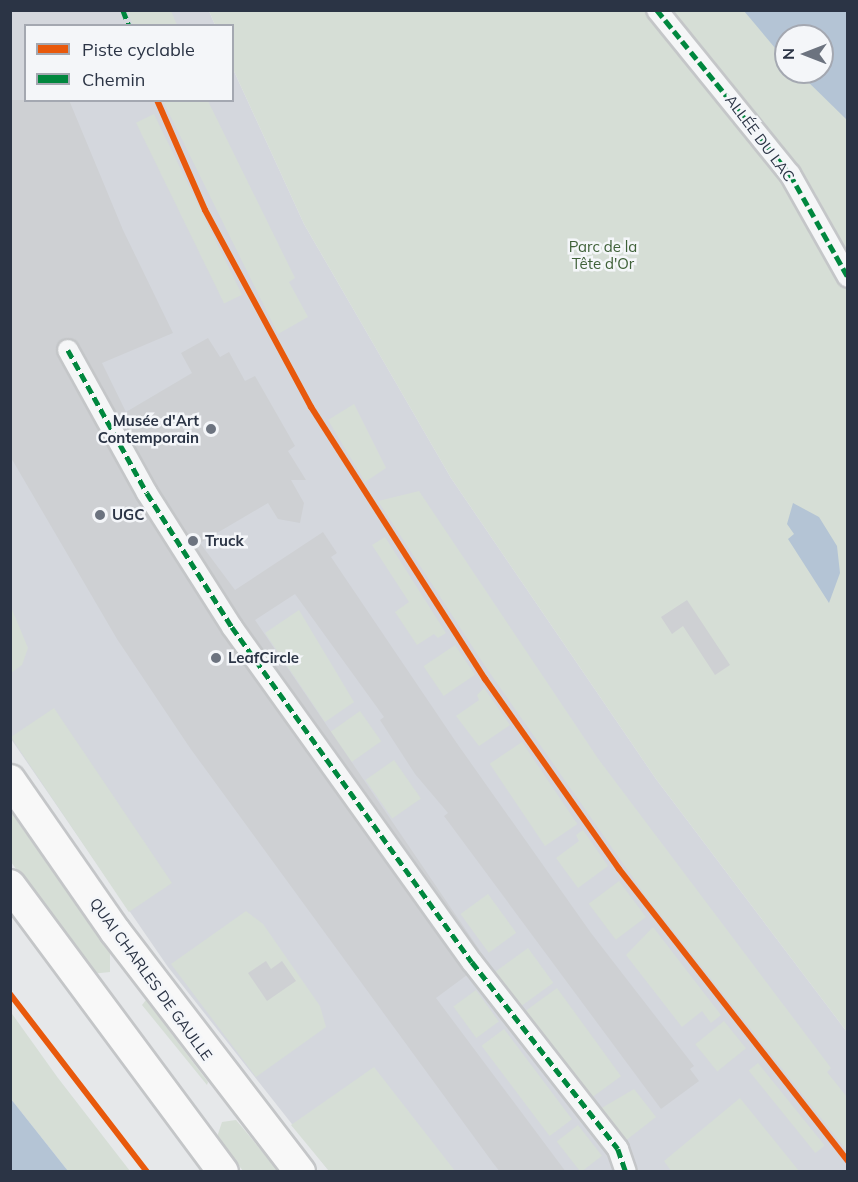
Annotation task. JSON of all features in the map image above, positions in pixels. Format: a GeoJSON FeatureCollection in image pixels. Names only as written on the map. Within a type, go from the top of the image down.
{"type":"FeatureCollection","features":[{"type":"Feature","properties":{"kind":"main road","name":"QUAI CHARLES DE GAULLE"},"geometry":{"type":"LineString","coordinates":[[10,780],[115,931],[300,1172]]}},
{"type":"Feature","properties":{"kind":"main road"},"geometry":{"type":"LineString","coordinates":[[10,885],[223,1172]]}},
{"type":"Feature","properties":{"kind":"street","name":"ALLÉE DU LAC"},"geometry":{"type":"LineString","coordinates":[[657,10],[790,174],[848,277]]}},
{"type":"Feature","properties":{"kind":"street"},"geometry":{"type":"LineString","coordinates":[[68,350],[147,493],[232,627],[472,962],[618,1149],[626,1172]]}},
{"type":"Feature","properties":{"kind":"shaded area"},"geometry":{"type":"Polygon","coordinates":[[[11,11],[209,11],[215,24],[24,24],[24,102],[234,102],[234,71],[304,224],[451,478],[656,779],[847,1032],[847,1171],[329,1171],[168,967],[11,739],[11,11]]]}},
{"type":"Feature","properties":{"kind":"green space"},"geometry":{"type":"Polygon","coordinates":[[[127,11],[171,11],[177,24],[133,24],[127,11]]]}},
{"type":"Feature","properties":{"kind":"green space","name":"Parc de la Tête d'Or"},"geometry":{"type":"Polygon","coordinates":[[[209,11],[847,11],[847,1032],[656,779],[451,478],[304,224],[234,71],[234,24],[215,24],[209,11]]]}},
{"type":"Feature","properties":{"kind":"green space"},"geometry":{"type":"Polygon","coordinates":[[[163,102],[208,102],[295,278],[289,282],[308,317],[278,334],[163,102]]]}},
{"type":"Feature","properties":{"kind":"green space"},"geometry":{"type":"Polygon","coordinates":[[[154,114],[242,295],[224,303],[136,123],[154,114]]]}},
{"type":"Feature","properties":{"kind":"green space"},"geometry":{"type":"Polygon","coordinates":[[[354,404],[386,468],[365,482],[328,420],[354,404]]]}},
{"type":"Feature","properties":{"kind":"green space"},"geometry":{"type":"Polygon","coordinates":[[[419,491],[599,760],[831,1068],[827,1072],[847,1097],[847,1151],[645,895],[485,666],[378,501],[419,491]]]}},
{"type":"Feature","properties":{"kind":"green space"},"geometry":{"type":"Polygon","coordinates":[[[385,537],[446,633],[438,638],[434,634],[417,645],[395,612],[409,602],[372,545],[385,537]]]}},
{"type":"Feature","properties":{"kind":"green space"},"geometry":{"type":"Polygon","coordinates":[[[11,607],[28,648],[22,665],[11,673],[11,607]]]}},
{"type":"Feature","properties":{"kind":"green space"},"geometry":{"type":"Polygon","coordinates":[[[299,610],[354,702],[325,722],[265,633],[299,610]]]}},
{"type":"Feature","properties":{"kind":"green space"},"geometry":{"type":"Polygon","coordinates":[[[455,645],[475,675],[444,696],[423,666],[455,645]]]}},
{"type":"Feature","properties":{"kind":"green space"},"geometry":{"type":"Polygon","coordinates":[[[484,688],[510,725],[479,746],[456,716],[479,700],[477,695],[484,688]]]}},
{"type":"Feature","properties":{"kind":"green space"},"geometry":{"type":"Polygon","coordinates":[[[54,708],[172,883],[129,912],[11,737],[54,708]]]}},
{"type":"Feature","properties":{"kind":"green space"},"geometry":{"type":"Polygon","coordinates":[[[360,711],[381,741],[352,762],[331,732],[360,711]]]}},
{"type":"Feature","properties":{"kind":"green space"},"geometry":{"type":"Polygon","coordinates":[[[522,742],[577,824],[545,846],[490,764],[522,742]]]}},
{"type":"Feature","properties":{"kind":"green space"},"geometry":{"type":"Polygon","coordinates":[[[394,760],[421,799],[392,819],[365,780],[394,760]]]}},
{"type":"Feature","properties":{"kind":"green space"},"geometry":{"type":"Polygon","coordinates":[[[10,811],[110,951],[110,972],[91,974],[11,862],[10,811]]]}},
{"type":"Feature","properties":{"kind":"green space"},"geometry":{"type":"Polygon","coordinates":[[[583,830],[608,866],[578,888],[556,858],[579,841],[576,835],[583,830]]]}},
{"type":"Feature","properties":{"kind":"green space"},"geometry":{"type":"Polygon","coordinates":[[[619,881],[646,917],[616,940],[589,904],[619,881]]]}},
{"type":"Feature","properties":{"kind":"green space"},"geometry":{"type":"Polygon","coordinates":[[[488,894],[516,933],[489,953],[460,914],[488,894]]]}},
{"type":"Feature","properties":{"kind":"green space"},"geometry":{"type":"Polygon","coordinates":[[[246,911],[263,924],[320,1006],[326,1027],[256,1077],[171,964],[246,911]]]}},
{"type":"Feature","properties":{"kind":"green space"},"geometry":{"type":"Polygon","coordinates":[[[653,927],[721,1015],[711,1023],[702,1011],[682,1027],[626,955],[653,927]]]}},
{"type":"Feature","properties":{"kind":"green space"},"geometry":{"type":"Polygon","coordinates":[[[528,948],[553,983],[517,1009],[492,974],[528,948]]]}},
{"type":"Feature","properties":{"kind":"green space"},"geometry":{"type":"Polygon","coordinates":[[[557,988],[621,1076],[584,1103],[520,1015],[557,988]]]}},
{"type":"Feature","properties":{"kind":"green space"},"geometry":{"type":"Polygon","coordinates":[[[476,990],[499,1022],[476,1038],[453,1006],[476,990]]]}},
{"type":"Feature","properties":{"kind":"green space"},"geometry":{"type":"Polygon","coordinates":[[[146,1000],[208,1082],[207,1085],[142,1005],[146,1000]]]}},
{"type":"Feature","properties":{"kind":"green space"},"geometry":{"type":"Polygon","coordinates":[[[10,1011],[130,1171],[68,1171],[11,1099],[10,1011]]]}},
{"type":"Feature","properties":{"kind":"green space"},"geometry":{"type":"Polygon","coordinates":[[[724,1021],[746,1048],[717,1071],[695,1044],[724,1021]]]}},
{"type":"Feature","properties":{"kind":"green space"},"geometry":{"type":"Polygon","coordinates":[[[504,1029],[572,1119],[550,1136],[482,1046],[504,1029]]]}},
{"type":"Feature","properties":{"kind":"green space"},"geometry":{"type":"Polygon","coordinates":[[[758,1063],[825,1145],[815,1153],[749,1071],[758,1063]]]}},
{"type":"Feature","properties":{"kind":"green space"},"geometry":{"type":"Polygon","coordinates":[[[374,1067],[455,1171],[329,1171],[291,1125],[374,1067]]]}},
{"type":"Feature","properties":{"kind":"green space"},"geometry":{"type":"Polygon","coordinates":[[[634,1089],[656,1117],[620,1145],[595,1112],[634,1089]]]}},
{"type":"Feature","properties":{"kind":"green space"},"geometry":{"type":"Polygon","coordinates":[[[740,1098],[799,1171],[671,1171],[664,1161],[740,1098]]]}},
{"type":"Feature","properties":{"kind":"green space"},"geometry":{"type":"Polygon","coordinates":[[[236,1120],[278,1171],[243,1171],[217,1137],[222,1122],[236,1120]]]}},
{"type":"Feature","properties":{"kind":"green space"},"geometry":{"type":"Polygon","coordinates":[[[578,1125],[602,1156],[580,1172],[557,1142],[578,1125]]]}},
{"type":"Feature","properties":{"kind":"water"},"geometry":{"type":"Polygon","coordinates":[[[744,11],[847,11],[847,120],[810,84],[834,84],[834,24],[774,24],[774,47],[744,11]]]}},
{"type":"Feature","properties":{"kind":"water"},"geometry":{"type":"Polygon","coordinates":[[[793,503],[819,517],[837,546],[840,573],[829,603],[788,539],[794,534],[787,524],[793,503]]]}},
{"type":"Feature","properties":{"kind":"water"},"geometry":{"type":"Polygon","coordinates":[[[11,1099],[68,1171],[11,1171],[11,1099]]]}},
{"type":"Feature","properties":{"kind":"building"},"geometry":{"type":"Polygon","coordinates":[[[10,100],[70,102],[123,230],[173,333],[102,363],[126,412],[192,373],[181,353],[208,338],[220,357],[229,352],[245,381],[255,376],[295,446],[288,451],[306,480],[291,480],[304,503],[300,523],[278,519],[268,503],[200,543],[235,590],[323,532],[337,553],[331,557],[456,742],[591,933],[694,1066],[690,1069],[699,1081],[661,1109],[444,816],[448,813],[415,774],[380,720],[384,717],[295,594],[255,620],[487,961],[242,620],[157,487],[79,344],[62,340],[57,356],[137,499],[222,633],[467,975],[436,998],[566,1172],[500,1172],[190,748],[117,639],[10,456],[10,100]]]}},
{"type":"Feature","properties":{"kind":"building"},"geometry":{"type":"Polygon","coordinates":[[[687,600],[730,665],[715,675],[683,626],[672,634],[661,617],[687,600]]]}},
{"type":"Feature","properties":{"kind":"building"},"geometry":{"type":"Polygon","coordinates":[[[266,961],[271,969],[282,961],[296,981],[267,1001],[248,973],[266,961]]]}},
{"type":"Feature","properties":{"kind":"marked path"},"geometry":{"type":"LineString","coordinates":[[123,10],[128,24]]}},
{"type":"Feature","properties":{"kind":"marked path"},"geometry":{"type":"LineString","coordinates":[[657,10],[790,174],[848,277]]}},
{"type":"Feature","properties":{"kind":"marked path"},"geometry":{"type":"LineString","coordinates":[[68,350],[147,493],[232,627],[472,962],[618,1149],[626,1172]]}},
{"type":"Feature","properties":{"kind":"cycle path"},"geometry":{"type":"LineString","coordinates":[[158,102],[205,210],[311,407],[485,679],[619,869],[848,1161]]}},
{"type":"Feature","properties":{"kind":"cycle path"},"geometry":{"type":"LineString","coordinates":[[10,994],[147,1172]]}},
{"type":"Feature","properties":{"kind":"place","name":"Musée d'Art Contemporain"},"geometry":{"type":"Point","coordinates":[211,429]}},
{"type":"Feature","properties":{"kind":"place","name":"UGC"},"geometry":{"type":"Point","coordinates":[100,515]}},
{"type":"Feature","properties":{"kind":"place","name":"Truck"},"geometry":{"type":"Point","coordinates":[193,541]}},
{"type":"Feature","properties":{"kind":"place","name":"LeafCircle"},"geometry":{"type":"Point","coordinates":[216,658]}}]}
